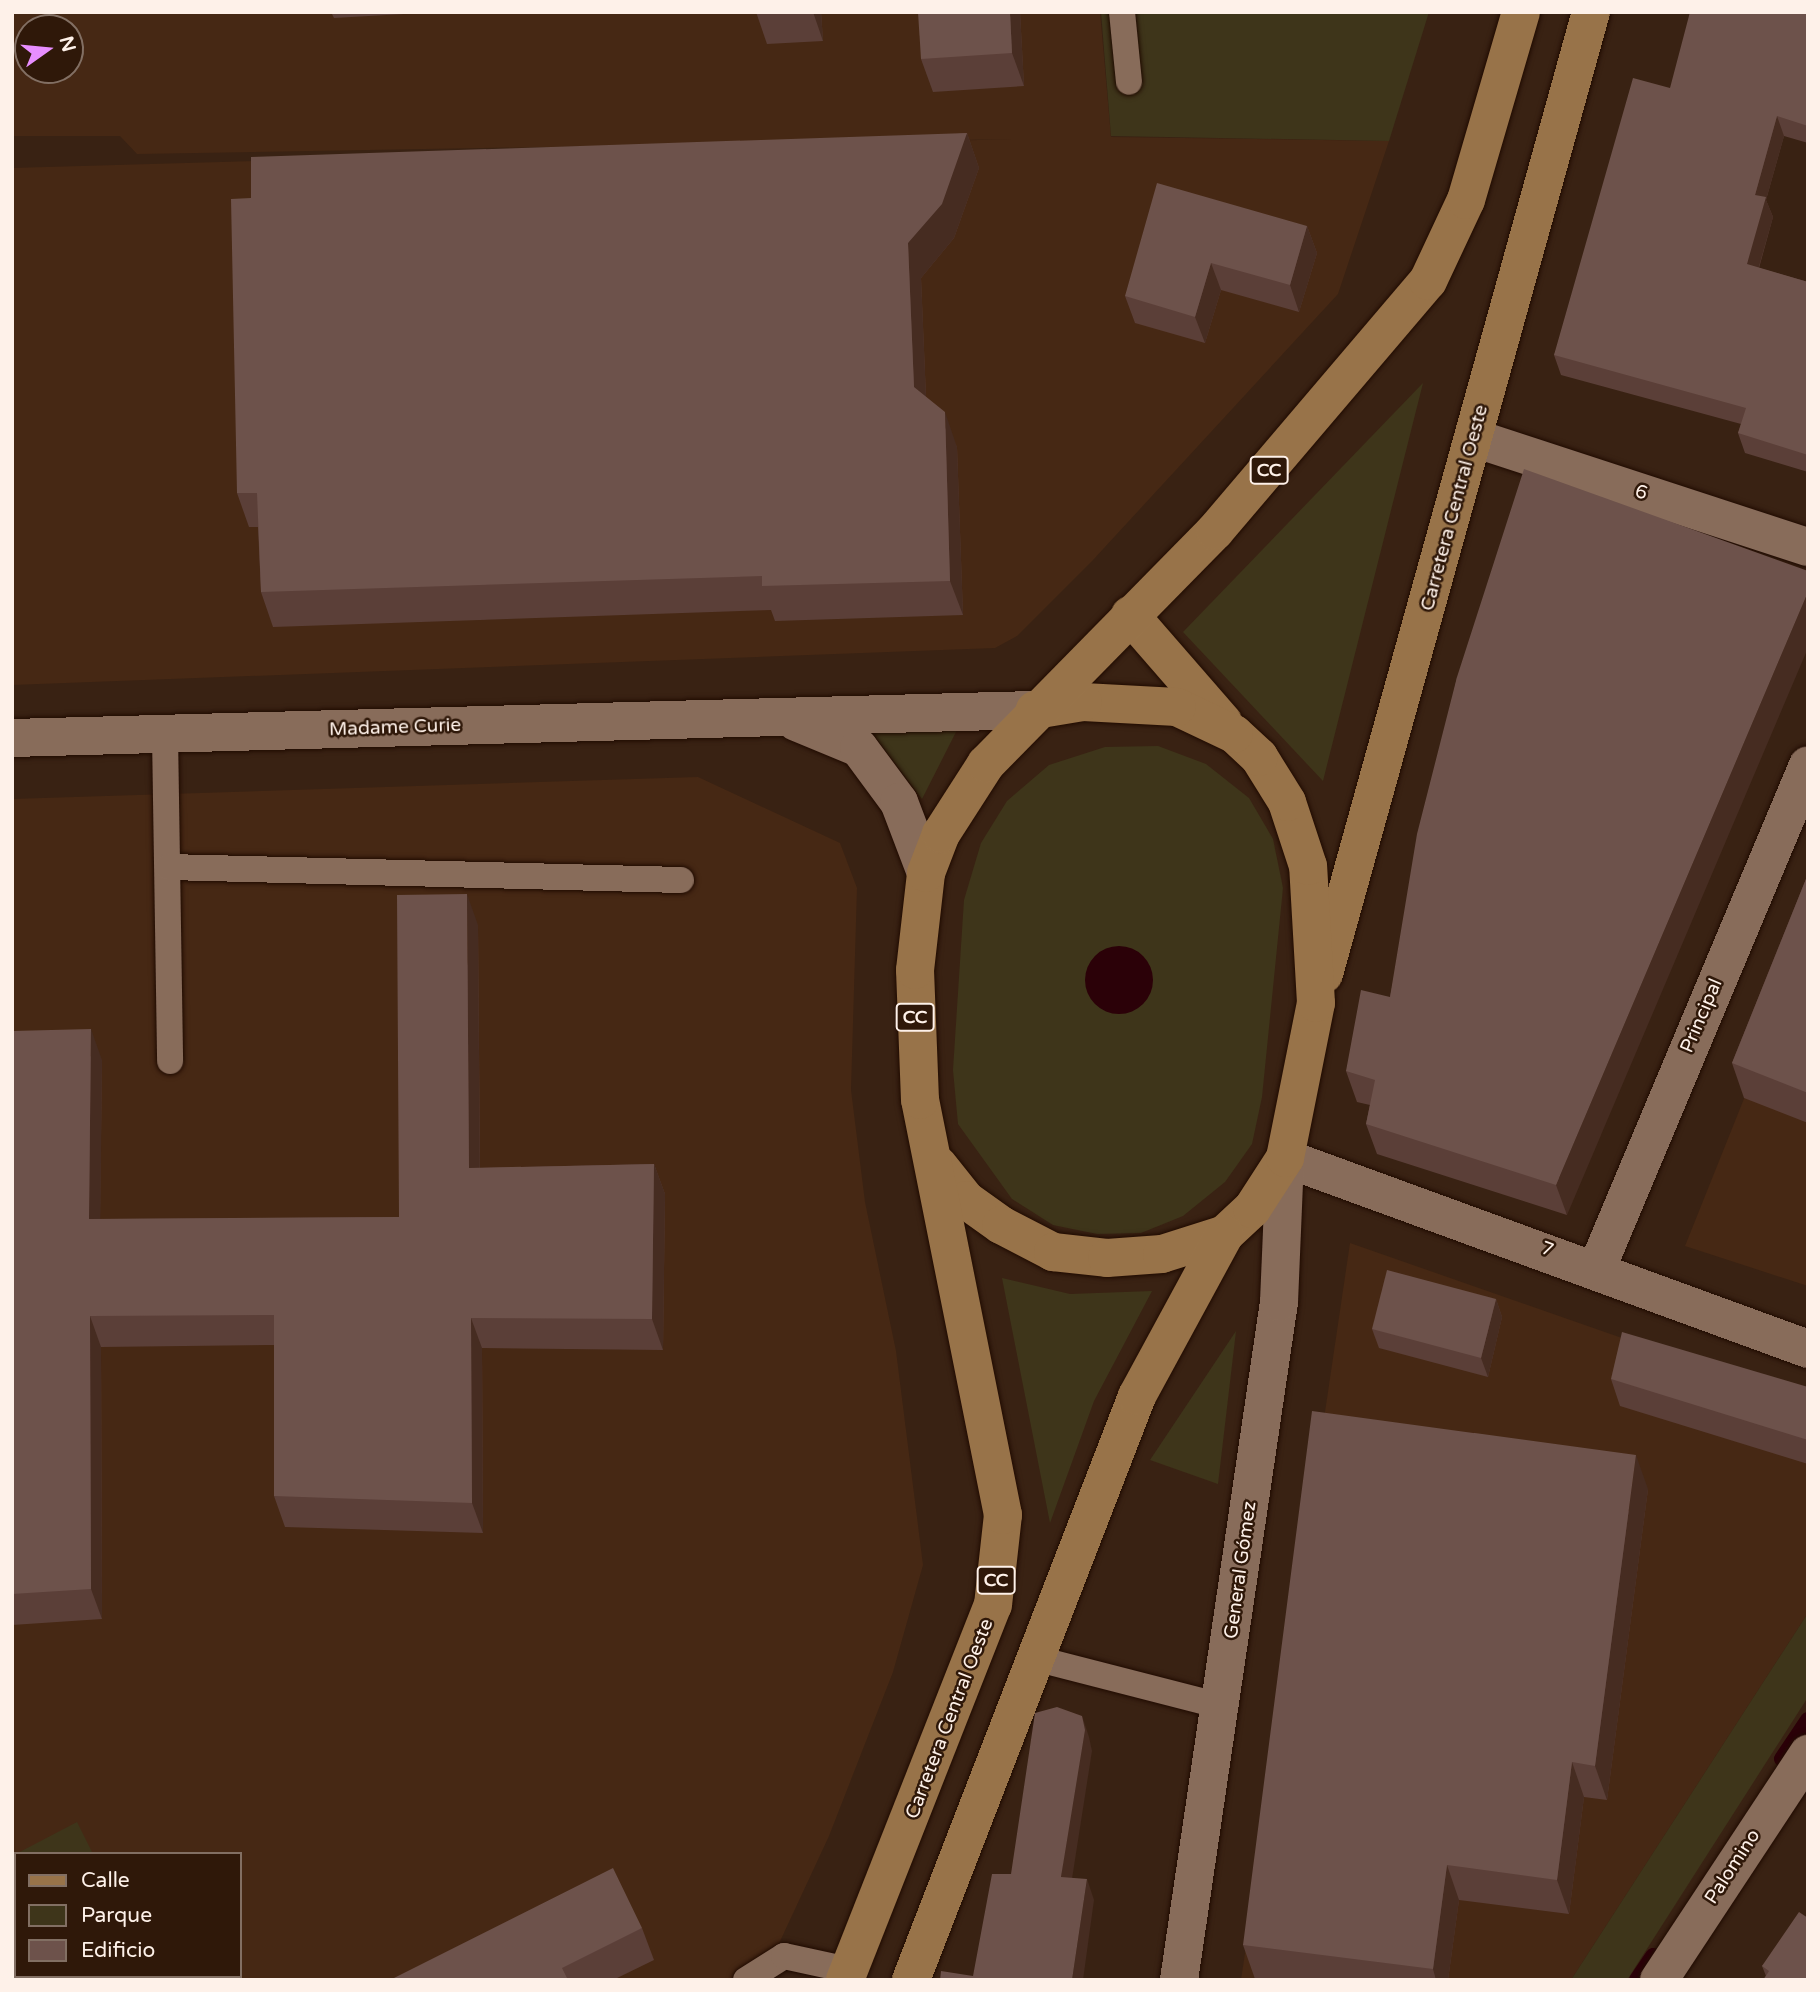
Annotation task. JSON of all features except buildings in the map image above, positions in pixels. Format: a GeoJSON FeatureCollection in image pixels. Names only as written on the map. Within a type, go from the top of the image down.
{"type":"FeatureCollection","features":[{"type":"Feature","properties":{"kind":"main road","name":"CC"},"geometry":{"type":"LineString","coordinates":[[1225,1234],[1163,1254],[1107,1258],[1053,1252],[966,1200],[934,1159],[914,1045],[926,873],[941,834],[986,764],[1035,710],[1215,531],[1428,281],[1466,200],[1521,12]]}},
{"type":"Feature","properties":{"kind":"main road","name":"Carretera Central Oeste"},"geometry":{"type":"LineString","coordinates":[[1316,1003],[1591,12]]}},
{"type":"Feature","properties":{"kind":"main road","name":"6"},"geometry":{"type":"LineString","coordinates":[[1474,438],[1808,547]]}},
{"type":"Feature","properties":{"kind":"main road"},"geometry":{"type":"LineString","coordinates":[[1130,615],[1234,734]]}},
{"type":"Feature","properties":{"kind":"main road","name":"CC"},"geometry":{"type":"LineString","coordinates":[[911,1980],[1038,1659],[1137,1396],[1225,1234],[1252,1209],[1285,1158],[1316,1003],[1308,866],[1287,802],[1259,757],[1234,734],[1177,707],[1083,702],[1035,710]]}},
{"type":"Feature","properties":{"kind":"main road","name":"Madame Curie"},"geometry":{"type":"LineString","coordinates":[[12,738],[1035,710]]}},
{"type":"Feature","properties":{"kind":"main road","name":"Madame Curie"},"geometry":{"type":"LineString","coordinates":[[778,716],[859,748],[899,802],[926,873]]}},
{"type":"Feature","properties":{"kind":"main road","name":"Principal"},"geometry":{"type":"LineString","coordinates":[[1597,1268],[1808,765]]}},
{"type":"Feature","properties":{"kind":"main road","name":"7"},"geometry":{"type":"LineString","coordinates":[[1285,1158],[1597,1268],[1808,1349]]}},
{"type":"Feature","properties":{"kind":"main road","name":"General Gómez"},"geometry":{"type":"LineString","coordinates":[[1180,1980],[1279,1302],[1285,1158]]}},
{"type":"Feature","properties":{"kind":"main road","name":"Carretera Central Oeste"},"geometry":{"type":"LineString","coordinates":[[847,1975],[988,1618],[999,1564],[1003,1515],[994,1458],[934,1159]]}},
{"type":"Feature","properties":{"kind":"main road","name":"Palomino"},"geometry":{"type":"LineString","coordinates":[[1658,1980],[1808,1754]]}},
{"type":"Feature","properties":{"kind":"lane"},"geometry":{"type":"LineString","coordinates":[[1122,12],[1129,82]]}},
{"type":"Feature","properties":{"kind":"lane"},"geometry":{"type":"LineString","coordinates":[[165,735],[170,1061]]}},
{"type":"Feature","properties":{"kind":"lane"},"geometry":{"type":"LineString","coordinates":[[168,867],[681,880]]}},
{"type":"Feature","properties":{"kind":"lane"},"geometry":{"type":"LineString","coordinates":[[1038,1659],[1221,1706]]}},
{"type":"Feature","properties":{"kind":"lane"},"geometry":{"type":"LineString","coordinates":[[746,1980],[784,1956],[847,1975]]}},
{"type":"Feature","properties":{"kind":"shaded area"},"geometry":{"type":"Polygon","coordinates":[[[12,12],[1100,12],[1111,137],[1389,141],[1338,294],[1093,560],[1017,636],[995,648],[12,685],[12,168],[1013,139],[137,154],[120,136],[12,136],[12,12]]]}},
{"type":"Feature","properties":{"kind":"shaded area"},"geometry":{"type":"Polygon","coordinates":[[[698,777],[840,843],[857,888],[851,1090],[865,1202],[896,1351],[923,1565],[893,1672],[829,1836],[762,1980],[12,1980],[12,799],[698,777]]]}},
{"type":"Feature","properties":{"kind":"shaded area"},"geometry":{"type":"Polygon","coordinates":[[[1808,939],[1808,1286],[1685,1246],[1808,939]]]}},
{"type":"Feature","properties":{"kind":"shaded area"},"geometry":{"type":"Polygon","coordinates":[[[1112,946],[1126,946],[1138,951],[1148,961],[1153,980],[1148,999],[1138,1009],[1126,1014],[1112,1014],[1100,1009],[1090,999],[1085,987],[1085,973],[1090,961],[1100,951],[1112,946]]]}},
{"type":"Feature","properties":{"kind":"shaded area"},"geometry":{"type":"Polygon","coordinates":[[[1350,1243],[1808,1403],[1808,1613],[1571,1980],[1241,1980],[1350,1243]]]}},
{"type":"Feature","properties":{"kind":"green space"},"geometry":{"type":"Polygon","coordinates":[[[1101,12],[1429,12],[1389,141],[1111,136],[1101,12]]]}},
{"type":"Feature","properties":{"kind":"green space"},"geometry":{"type":"Polygon","coordinates":[[[1423,383],[1323,781],[1183,632],[1423,383]]]}},
{"type":"Feature","properties":{"kind":"green space"},"geometry":{"type":"Polygon","coordinates":[[[870,730],[957,730],[922,799],[870,730]]]}},
{"type":"Feature","properties":{"kind":"green space"},"geometry":{"type":"Polygon","coordinates":[[[1158,746],[1206,764],[1249,798],[1273,839],[1283,888],[1262,1097],[1252,1144],[1225,1182],[1183,1216],[1141,1233],[1097,1234],[1053,1225],[1012,1199],[958,1124],[953,1070],[964,900],[981,843],[1007,801],[1049,765],[1105,747],[1158,746]]]}},
{"type":"Feature","properties":{"kind":"green space"},"geometry":{"type":"Polygon","coordinates":[[[1002,1278],[1070,1294],[1152,1291],[1094,1401],[1050,1523],[1002,1278]]]}},
{"type":"Feature","properties":{"kind":"green space"},"geometry":{"type":"Polygon","coordinates":[[[1236,1331],[1218,1484],[1150,1460],[1236,1331]]]}},
{"type":"Feature","properties":{"kind":"green space"},"geometry":{"type":"Polygon","coordinates":[[[1808,1613],[1808,1697],[1627,1980],[1571,1980],[1808,1613]]]}},
{"type":"Feature","properties":{"kind":"green space"},"geometry":{"type":"Polygon","coordinates":[[[77,1822],[92,1852],[20,1852],[77,1822]]]}},
{"type":"Feature","properties":{"kind":"green space"},"geometry":{"type":"Polygon","coordinates":[[[14,1855],[14,1978],[34,1978],[12,1980],[14,1855]]]}},
{"type":"Feature","properties":{"kind":"waterway"},"geometry":{"type":"LineString","coordinates":[[1782,1759],[1808,1720]]}},
{"type":"Feature","properties":{"kind":"waterway"},"geometry":{"type":"LineString","coordinates":[[1637,1980],[1653,1956]]}}]}
